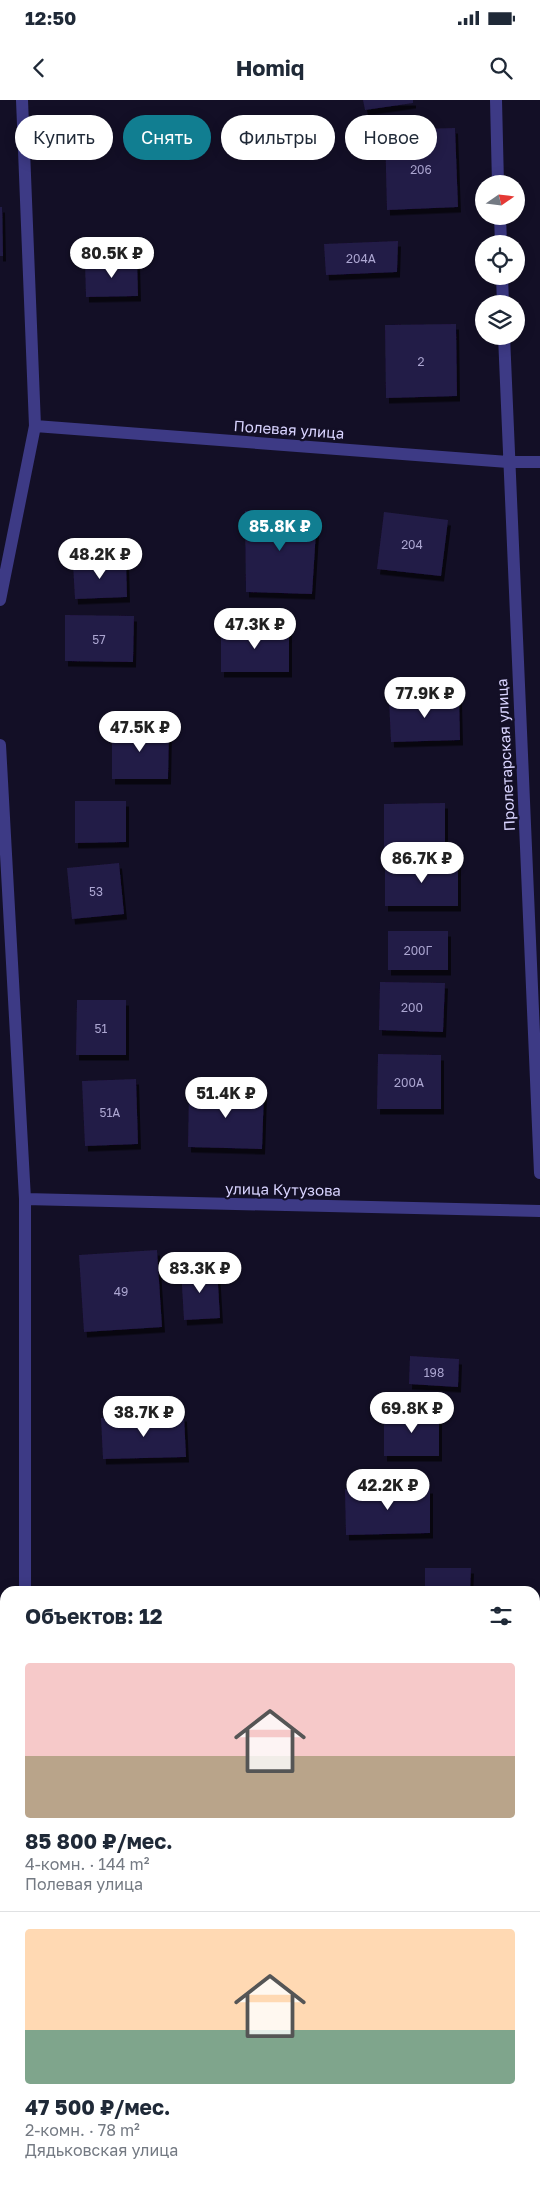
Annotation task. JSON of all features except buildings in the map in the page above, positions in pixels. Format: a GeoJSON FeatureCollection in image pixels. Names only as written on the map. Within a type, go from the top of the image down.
{"type":"FeatureCollection","features":[{"type":"Feature","properties":{"kind":"street"},"geometry":{"type":"LineString","coordinates":[[0,600],[35,426],[22,100]]}},
{"type":"Feature","properties":{"kind":"street"},"geometry":{"type":"LineString","coordinates":[[496,100],[498,175]]}},
{"type":"Feature","properties":{"kind":"street","name":"Пролетарская улица"},"geometry":{"type":"LineString","coordinates":[[504,345],[540,1173]]}},
{"type":"Feature","properties":{"kind":"street","name":"Полевая улица"},"geometry":{"type":"LineString","coordinates":[[35,426],[508,462],[540,462]]}},
{"type":"Feature","properties":{"kind":"street"},"geometry":{"type":"LineString","coordinates":[[0,745],[25,1199],[25,1586]]}},
{"type":"Feature","properties":{"kind":"street","name":"улица Кутузова"},"geometry":{"type":"LineString","coordinates":[[25,1199],[540,1211]]}}]}
